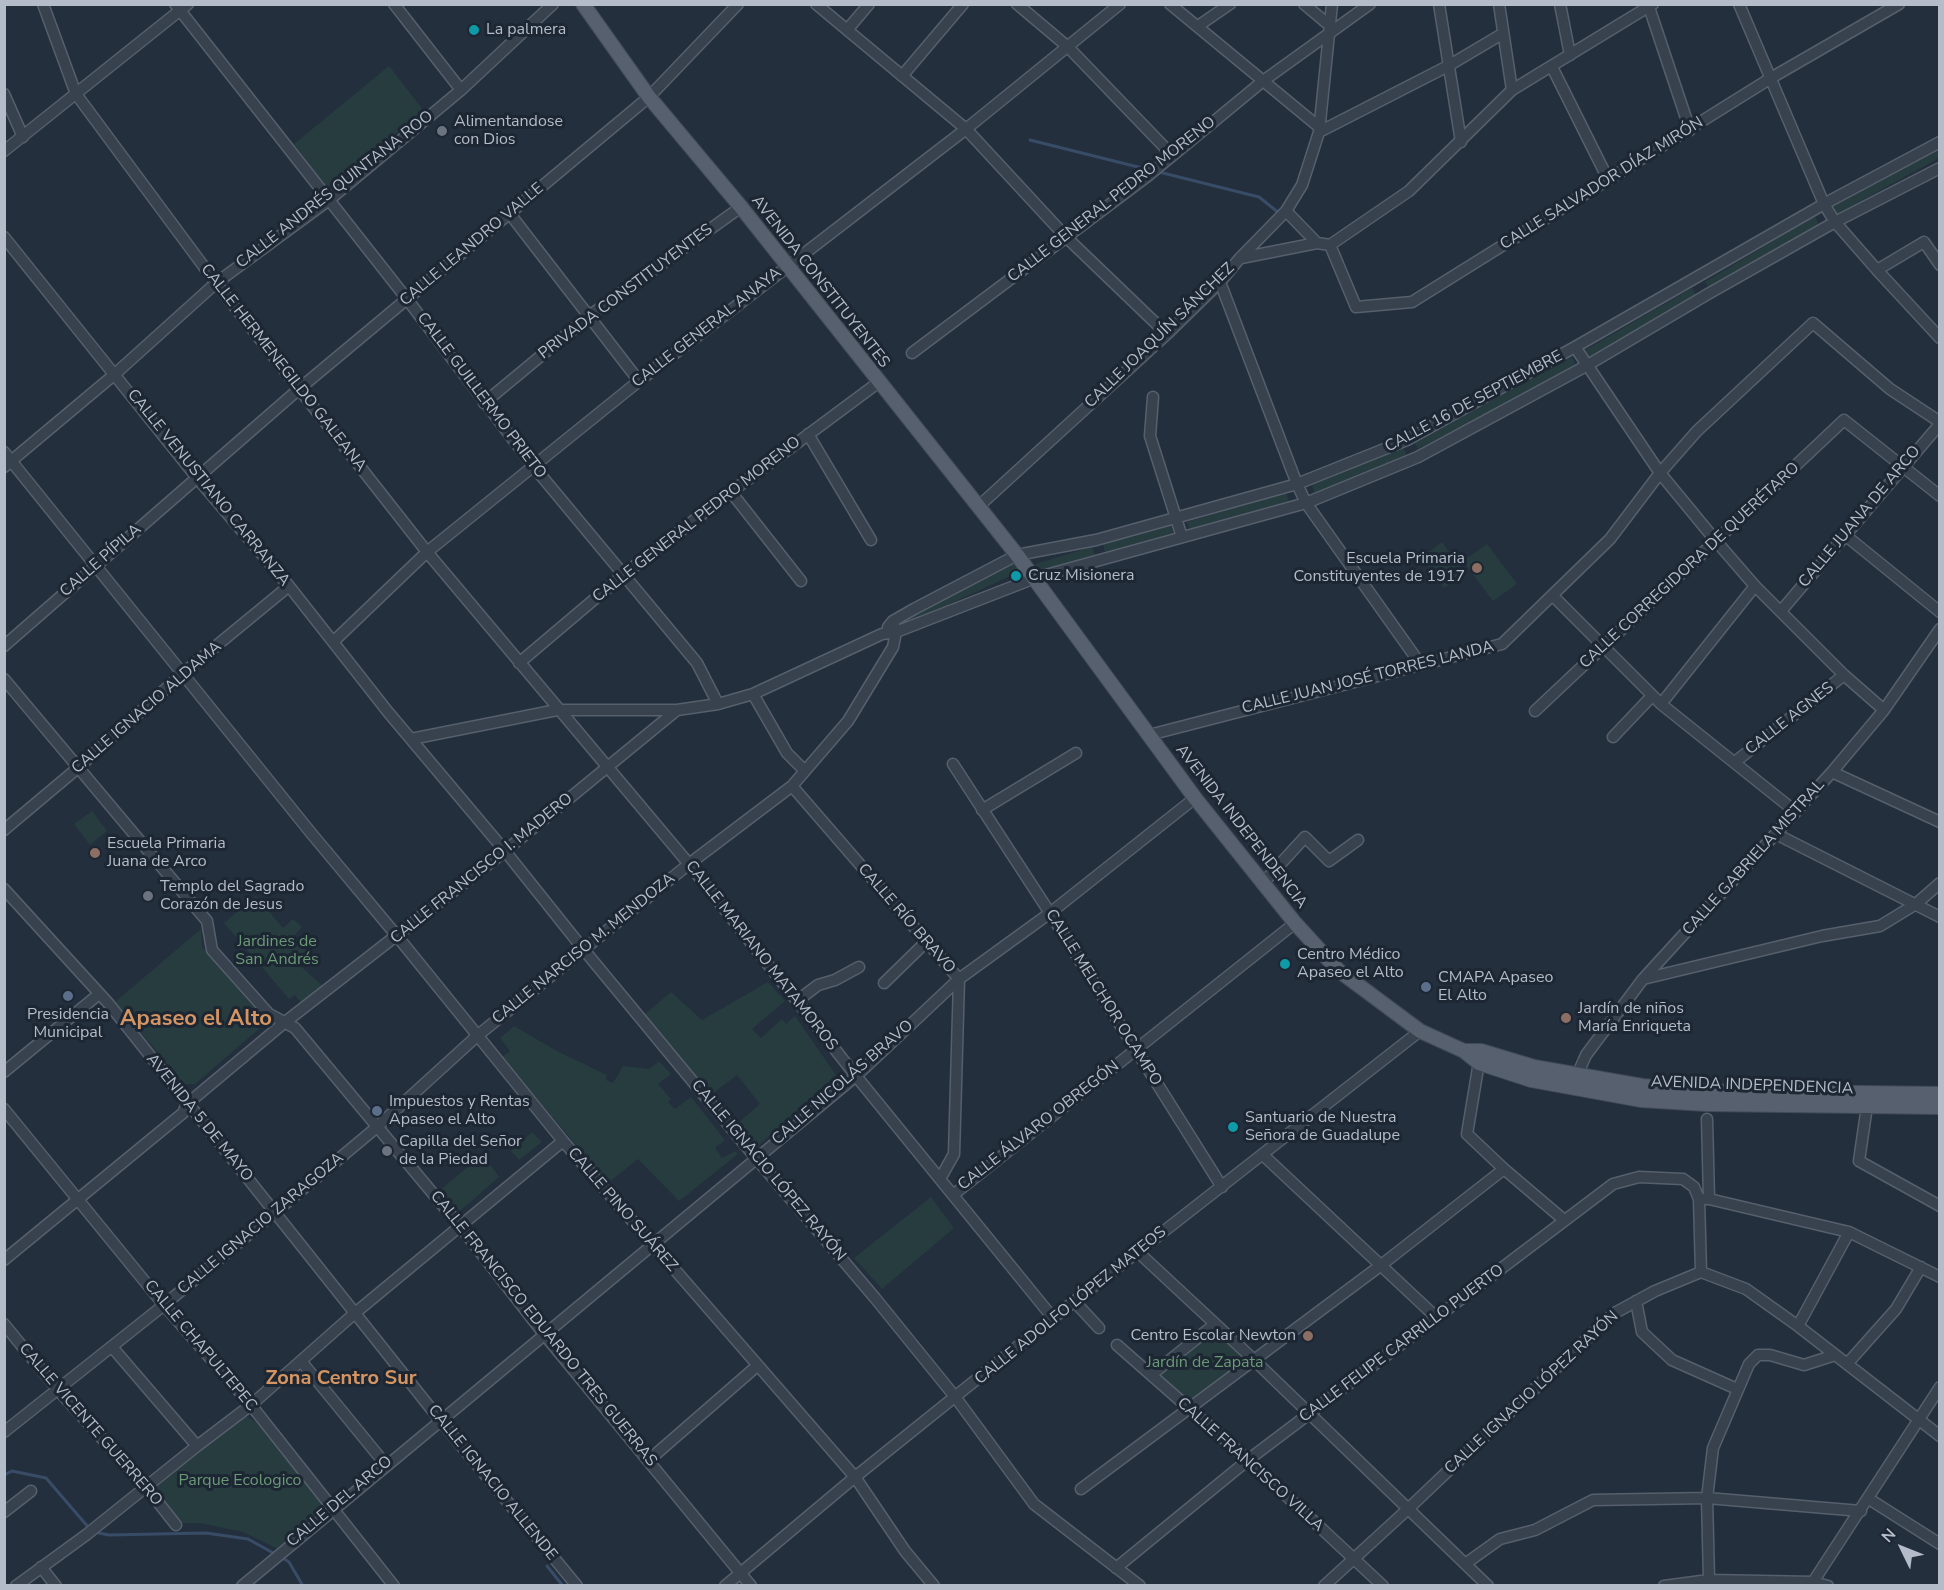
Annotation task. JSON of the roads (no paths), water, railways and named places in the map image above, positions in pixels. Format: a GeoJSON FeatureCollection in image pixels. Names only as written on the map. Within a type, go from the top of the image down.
{"type":"FeatureCollection","features":[{"type":"Feature","properties":{"kind":"main road","name":"AVENIDA CONSTITUYENTES"},"geometry":{"type":"LineString","coordinates":[[583,4],[649,97],[741,207],[1035,578]]}},
{"type":"Feature","properties":{"kind":"main road","name":"AVENIDA INDEPENDENCIA"},"geometry":{"type":"LineString","coordinates":[[1035,578],[1195,798],[1295,923],[1338,970],[1420,1030],[1480,1057],[1534,1067],[1574,1082],[1641,1100],[1706,1104],[1940,1107]]}},
{"type":"Feature","properties":{"kind":"main road","name":"AVENIDA INDEPENDENCIA"},"geometry":{"type":"LineString","coordinates":[[1574,1082],[1707,1090],[1940,1094]]}},
{"type":"Feature","properties":{"kind":"street","name":"CALLE HERMENEGILDO GALEANA"},"geometry":{"type":"LineString","coordinates":[[43,4],[75,94],[299,390],[427,552],[557,710]]}},
{"type":"Feature","properties":{"kind":"street"},"geometry":{"type":"LineString","coordinates":[[394,4],[461,90]]}},
{"type":"Feature","properties":{"kind":"street","name":"CALLE ANDRÉS QUINTANA ROO"},"geometry":{"type":"LineString","coordinates":[[7,460],[115,374],[216,283],[329,200],[461,90],[553,4]]}},
{"type":"Feature","properties":{"kind":"street","name":"CALLE LEANDRO VALLE"},"geometry":{"type":"LineString","coordinates":[[198,479],[299,390],[649,97],[738,4]]}},
{"type":"Feature","properties":{"kind":"street"},"geometry":{"type":"LineString","coordinates":[[816,4],[966,129],[1066,237],[1167,334]]}},
{"type":"Feature","properties":{"kind":"street"},"geometry":{"type":"LineString","coordinates":[[847,30],[869,4]]}},
{"type":"Feature","properties":{"kind":"street"},"geometry":{"type":"LineString","coordinates":[[902,76],[963,4]]}},
{"type":"Feature","properties":{"kind":"street"},"geometry":{"type":"LineString","coordinates":[[1017,4],[1068,47],[1172,155]]}},
{"type":"Feature","properties":{"kind":"street","name":"CALLE GENERAL ANAYA"},"geometry":{"type":"LineString","coordinates":[[333,642],[427,552],[639,381],[966,129],[1120,4]]}},
{"type":"Feature","properties":{"kind":"street"},"geometry":{"type":"LineString","coordinates":[[1170,4],[1319,129]]}},
{"type":"Feature","properties":{"kind":"street"},"geometry":{"type":"LineString","coordinates":[[1198,26],[1230,4]]}},
{"type":"Feature","properties":{"kind":"street"},"geometry":{"type":"LineString","coordinates":[[1304,4],[1329,30]]}},
{"type":"Feature","properties":{"kind":"street"},"geometry":{"type":"LineString","coordinates":[[1240,258],[1286,211],[1302,185],[1319,129],[1332,4]]}},
{"type":"Feature","properties":{"kind":"street","name":"CALLE GENERAL PEDRO MORENO"},"geometry":{"type":"LineString","coordinates":[[912,353],[1162,165],[1263,81],[1329,30],[1370,4]]}},
{"type":"Feature","properties":{"kind":"street"},"geometry":{"type":"LineString","coordinates":[[1439,4],[1461,142]]}},
{"type":"Feature","properties":{"kind":"street"},"geometry":{"type":"LineString","coordinates":[[1499,4],[1512,90]]}},
{"type":"Feature","properties":{"kind":"street"},"geometry":{"type":"LineString","coordinates":[[1560,4],[1570,55]]}},
{"type":"Feature","properties":{"kind":"street"},"geometry":{"type":"LineString","coordinates":[[1739,4],[1824,204],[1835,222],[1876,270],[1940,338]]}},
{"type":"Feature","properties":{"kind":"street","name":"CALLE SALVADOR DÍAZ MIRÓN"},"geometry":{"type":"LineString","coordinates":[[1330,245],[1356,306],[1412,302],[1772,78],[1899,4]]}},
{"type":"Feature","properties":{"kind":"street"},"geometry":{"type":"LineString","coordinates":[[4,151],[181,7]]}},
{"type":"Feature","properties":{"kind":"street","name":"CALLE GUILLERMO PRIETO"},"geometry":{"type":"LineString","coordinates":[[181,7],[534,467],[698,663],[718,704]]}},
{"type":"Feature","properties":{"kind":"street"},"geometry":{"type":"LineString","coordinates":[[1330,245],[1409,190],[1512,90],[1646,7],[1690,130]]}},
{"type":"Feature","properties":{"kind":"street"},"geometry":{"type":"LineString","coordinates":[[1319,129],[1448,66],[1503,34]]}},
{"type":"Feature","properties":{"kind":"street"},"geometry":{"type":"LineString","coordinates":[[1552,67],[1608,179]]}},
{"type":"Feature","properties":{"kind":"street"},"geometry":{"type":"LineString","coordinates":[[4,94],[23,137]]}},
{"type":"Feature","properties":{"kind":"street","name":"CALLE 16 DE SEPTIEMBRE"},"geometry":{"type":"LineString","coordinates":[[411,739],[557,710],[677,710],[718,704],[753,694],[882,634],[1017,555],[1096,540],[1297,484],[1407,441],[1824,204],[1940,142]]}},
{"type":"Feature","properties":{"kind":"street","name":"CALLE 16 DE SEPTIEMBRE"},"geometry":{"type":"LineString","coordinates":[[895,627],[1035,578],[1306,503],[1418,457],[1586,366],[1835,222],[1940,168]]}},
{"type":"Feature","properties":{"kind":"street","name":"PRIVADA CONSTITUYENTES"},"geometry":{"type":"LineString","coordinates":[[484,403],[589,316],[741,207]]}},
{"type":"Feature","properties":{"kind":"street"},"geometry":{"type":"LineString","coordinates":[[1286,211],[1317,243]]}},
{"type":"Feature","properties":{"kind":"street"},"geometry":{"type":"LineString","coordinates":[[510,214],[639,381]]}},
{"type":"Feature","properties":{"kind":"street","name":"CALLE VENUSTIANO CARRANZA"},"geometry":{"type":"LineString","coordinates":[[4,237],[411,739]]}},
{"type":"Feature","properties":{"kind":"street"},"geometry":{"type":"LineString","coordinates":[[1876,270],[1924,242],[1940,265]]}},
{"type":"Feature","properties":{"kind":"street","name":"CALLE JOAQUÍN SÁNCHEZ"},"geometry":{"type":"LineString","coordinates":[[979,506],[1167,334],[1220,282],[1240,258],[1317,243],[1330,245]]}},
{"type":"Feature","properties":{"kind":"street"},"geometry":{"type":"LineString","coordinates":[[1698,276],[1708,294]]}},
{"type":"Feature","properties":{"kind":"street"},"geometry":{"type":"LineString","coordinates":[[1220,282],[1306,503],[1421,665]]}},
{"type":"Feature","properties":{"kind":"street","name":"CALLE JUAN JOSÉ TORRES LANDA"},"geometry":{"type":"LineString","coordinates":[[1149,735],[1502,644],[1610,539],[1660,473],[1697,431],[1813,323],[1890,389],[1940,423]]}},
{"type":"Feature","properties":{"kind":"street"},"geometry":{"type":"LineString","coordinates":[[1575,347],[1660,473],[1716,541],[1755,586],[1884,710]]}},
{"type":"Feature","properties":{"kind":"street","name":"CALLE GENERAL PEDRO MORENO"},"geometry":{"type":"LineString","coordinates":[[519,663],[623,575],[879,382]]}},
{"type":"Feature","properties":{"kind":"street"},"geometry":{"type":"LineString","coordinates":[[1153,397],[1150,436],[1182,537]]}},
{"type":"Feature","properties":{"kind":"street","name":"CALLE CORREGIDORA DE QUERÉTARO"},"geometry":{"type":"LineString","coordinates":[[1535,711],[1845,420],[1901,467]]}},
{"type":"Feature","properties":{"kind":"street","name":"CALLE JUANA DE ARCO"},"geometry":{"type":"LineString","coordinates":[[1780,611],[1940,423]]}},
{"type":"Feature","properties":{"kind":"street"},"geometry":{"type":"LineString","coordinates":[[808,434],[871,540]]}},
{"type":"Feature","properties":{"kind":"street"},"geometry":{"type":"LineString","coordinates":[[1407,441],[1418,457]]}},
{"type":"Feature","properties":{"kind":"street","name":"CALLE PINO SUÁREZ"},"geometry":{"type":"LineString","coordinates":[[7,460],[311,833],[398,936],[563,1141],[855,1477],[905,1551],[934,1586]]}},
{"type":"Feature","properties":{"kind":"street"},"geometry":{"type":"LineString","coordinates":[[1901,467],[1940,496]]}},
{"type":"Feature","properties":{"kind":"street","name":"CALLE PÍPILA"},"geometry":{"type":"LineString","coordinates":[[4,646],[198,479]]}},
{"type":"Feature","properties":{"kind":"street"},"geometry":{"type":"LineString","coordinates":[[731,492],[801,581]]}},
{"type":"Feature","properties":{"kind":"street"},"geometry":{"type":"LineString","coordinates":[[1845,535],[1940,612]]}},
{"type":"Feature","properties":{"kind":"street"},"geometry":{"type":"LineString","coordinates":[[1096,540],[1102,560]]}},
{"type":"Feature","properties":{"kind":"street","name":"CALLE IGNACIO ALDAMA"},"geometry":{"type":"LineString","coordinates":[[4,830],[79,767],[182,674],[289,586]]}},
{"type":"Feature","properties":{"kind":"street"},"geometry":{"type":"LineString","coordinates":[[1661,704],[1755,586]]}},
{"type":"Feature","properties":{"kind":"street"},"geometry":{"type":"LineString","coordinates":[[1553,596],[1652,696],[1796,812]]}},
{"type":"Feature","properties":{"kind":"street","name":"CALLE NARCISO M. MENDOZA"},"geometry":{"type":"LineString","coordinates":[[377,1127],[477,1036],[689,864],[792,786],[848,722],[893,647],[895,627]]}},
{"type":"Feature","properties":{"kind":"street","name":"CALLE GABRIELA MISTRAL"},"geometry":{"type":"LineString","coordinates":[[1574,1082],[1586,1056],[1643,979],[1832,772],[1884,710],[1940,629]]}},
{"type":"Feature","properties":{"kind":"street","name":"CALLE AGNES"},"geometry":{"type":"LineString","coordinates":[[1735,762],[1845,675]]}},
{"type":"Feature","properties":{"kind":"street"},"geometry":{"type":"LineString","coordinates":[[4,679],[79,767]]}},
{"type":"Feature","properties":{"kind":"street"},"geometry":{"type":"LineString","coordinates":[[753,694],[788,753],[805,771]]}},
{"type":"Feature","properties":{"kind":"street"},"geometry":{"type":"LineString","coordinates":[[1613,737],[1652,696]]}},
{"type":"Feature","properties":{"kind":"street","name":"CALLE MARIANO MATAMOROS"},"geometry":{"type":"LineString","coordinates":[[557,710],[689,864],[856,1076],[1053,1318]]}},
{"type":"Feature","properties":{"kind":"street","name":"CALLE FRANCISCO I. MADERO"},"geometry":{"type":"LineString","coordinates":[[4,1260],[183,1113],[187,1104],[284,1023],[506,851],[677,710]]}},
{"type":"Feature","properties":{"kind":"street","name":"CALLE IGNACIO LÓPEZ RAYÓN"},"geometry":{"type":"LineString","coordinates":[[411,739],[506,851],[584,950],[956,1398],[1034,1504],[1140,1586]]}},
{"type":"Feature","properties":{"kind":"street"},"geometry":{"type":"LineString","coordinates":[[981,810],[1076,753]]}},
{"type":"Feature","properties":{"kind":"street","name":"CALLE MELCHOR OCAMPO"},"geometry":{"type":"LineString","coordinates":[[953,764],[1050,913],[1222,1187]]}},
{"type":"Feature","properties":{"kind":"street","name":"CALLE FRANCISCO EDUARDO TRES GUERRAS"},"geometry":{"type":"LineString","coordinates":[[79,767],[207,921],[212,950],[269,1014],[295,1028],[460,1226],[544,1334],[751,1586]]}},
{"type":"Feature","properties":{"kind":"street"},"geometry":{"type":"LineString","coordinates":[[1832,772],[1940,822]]}},
{"type":"Feature","properties":{"kind":"street","name":"CALLE RÍO BRAVO"},"geometry":{"type":"LineString","coordinates":[[792,786],[959,979],[954,1154],[940,1179]]}},
{"type":"Feature","properties":{"kind":"street","name":"CALLE NICOLÁS BRAVO"},"geometry":{"type":"LineString","coordinates":[[440,1420],[856,1076],[959,979],[1050,913],[1195,798]]}},
{"type":"Feature","properties":{"kind":"street"},"geometry":{"type":"LineString","coordinates":[[1776,834],[1940,917]]}},
{"type":"Feature","properties":{"kind":"street"},"geometry":{"type":"LineString","coordinates":[[1262,884],[1305,837],[1329,861],[1358,840]]}},
{"type":"Feature","properties":{"kind":"street"},"geometry":{"type":"LineString","coordinates":[[1643,979],[1822,936],[1881,926],[1916,904],[1940,883]]}},
{"type":"Feature","properties":{"kind":"street","name":"AVENIDA 5 DE MAYO"},"geometry":{"type":"LineString","coordinates":[[4,889],[109,1004],[274,1212]]}},
{"type":"Feature","properties":{"kind":"street","name":"CALLE ÁLVARO OBREGÓN"},"geometry":{"type":"LineString","coordinates":[[953,1195],[1295,923]]}},
{"type":"Feature","properties":{"kind":"street"},"geometry":{"type":"LineString","coordinates":[[884,983],[926,942]]}},
{"type":"Feature","properties":{"kind":"street"},"geometry":{"type":"LineString","coordinates":[[797,1001],[818,985],[835,980],[859,967]]}},
{"type":"Feature","properties":{"kind":"street"},"geometry":{"type":"LineString","coordinates":[[4,1072],[99,994]]}},
{"type":"Feature","properties":{"kind":"street","name":"CALLE ADOLFO LÓPEZ MATEOS"},"geometry":{"type":"LineString","coordinates":[[725,1586],[855,1477],[1074,1301],[1420,1030]]}},
{"type":"Feature","properties":{"kind":"street"},"geometry":{"type":"LineString","coordinates":[[1480,1057],[1467,1134],[1564,1220]]}},
{"type":"Feature","properties":{"kind":"street"},"geometry":{"type":"LineString","coordinates":[[1867,1106],[1859,1161],[1940,1206]]}},
{"type":"Feature","properties":{"kind":"street","name":"CALLE CHAPULTEPEC"},"geometry":{"type":"LineString","coordinates":[[4,1109],[164,1305],[251,1405],[394,1586]]}},
{"type":"Feature","properties":{"kind":"street"},"geometry":{"type":"LineString","coordinates":[[1707,1119],[1701,1272],[1746,1289],[1798,1326],[1940,1436]]}},
{"type":"Feature","properties":{"kind":"street","name":"CALLE IGNACIO ZARAGOZA"},"geometry":{"type":"LineString","coordinates":[[4,1432],[164,1305],[377,1127]]}},
{"type":"Feature","properties":{"kind":"street"},"geometry":{"type":"LineString","coordinates":[[16,1586],[99,1525],[196,1446],[251,1405],[355,1313],[563,1141]]}},
{"type":"Feature","properties":{"kind":"street"},"geometry":{"type":"LineString","coordinates":[[1263,1155],[1437,1318]]}},
{"type":"Feature","properties":{"kind":"street"},"geometry":{"type":"LineString","coordinates":[[1081,1489],[1380,1266],[1504,1169]]}},
{"type":"Feature","properties":{"kind":"street","name":"CALLE FELIPE CARRILLO PUERTO"},"geometry":{"type":"LineString","coordinates":[[1116,1568],[1248,1460],[1613,1184],[1638,1177],[1683,1179],[1704,1199]]}},
{"type":"Feature","properties":{"kind":"street"},"geometry":{"type":"LineString","coordinates":[[1704,1199],[1849,1232],[1940,1277]]}},
{"type":"Feature","properties":{"kind":"street","name":"CALLE IGNACIO ALLENDE"},"geometry":{"type":"LineString","coordinates":[[274,1212],[440,1420],[577,1586]]}},
{"type":"Feature","properties":{"kind":"street"},"geometry":{"type":"LineString","coordinates":[[1798,1326],[1849,1232]]}},
{"type":"Feature","properties":{"kind":"street"},"geometry":{"type":"LineString","coordinates":[[1138,1252],[1253,1359],[1488,1586]]}},
{"type":"Feature","properties":{"kind":"street"},"geometry":{"type":"LineString","coordinates":[[1847,1364],[1896,1309],[1921,1267]]}},
{"type":"Feature","properties":{"kind":"street","name":"CALLE IGNACIO LÓPEZ RAYÓN"},"geometry":{"type":"LineString","coordinates":[[1324,1586],[1613,1314],[1636,1301],[1701,1272]]}},
{"type":"Feature","properties":{"kind":"street"},"geometry":{"type":"LineString","coordinates":[[1074,1301],[1099,1328]]}},
{"type":"Feature","properties":{"kind":"street"},"geometry":{"type":"LineString","coordinates":[[1636,1301],[1642,1332],[1672,1360],[1737,1389]]}},
{"type":"Feature","properties":{"kind":"street","name":"CALLE VICENTE GUERRERO"},"geometry":{"type":"LineString","coordinates":[[4,1324],[58,1390],[146,1487],[176,1526]]}},
{"type":"Feature","properties":{"kind":"street"},"geometry":{"type":"LineString","coordinates":[[1151,1376],[1215,1324]]}},
{"type":"Feature","properties":{"kind":"street","name":"CALLE FRANCISCO VILLA"},"geometry":{"type":"LineString","coordinates":[[1117,1345],[1248,1460],[1383,1586]]}},
{"type":"Feature","properties":{"kind":"street"},"geometry":{"type":"LineString","coordinates":[[112,1347],[196,1446]]}},
{"type":"Feature","properties":{"kind":"street"},"geometry":{"type":"LineString","coordinates":[[1709,1580],[1707,1498],[1713,1448],[1749,1364],[1758,1355],[1770,1355],[1804,1365],[1835,1355]]}},
{"type":"Feature","properties":{"kind":"street"},"geometry":{"type":"LineString","coordinates":[[301,1360],[386,1465]]}},
{"type":"Feature","properties":{"kind":"street"},"geometry":{"type":"LineString","coordinates":[[649,1460],[757,1366]]}},
{"type":"Feature","properties":{"kind":"street"},"geometry":{"type":"LineString","coordinates":[[1813,1582],[1940,1387]]}},
{"type":"Feature","properties":{"kind":"street","name":"CALLE DEL ARCO"},"geometry":{"type":"LineString","coordinates":[[242,1586],[440,1420]]}},
{"type":"Feature","properties":{"kind":"street"},"geometry":{"type":"LineString","coordinates":[[4,1512],[31,1491]]}},
{"type":"Feature","properties":{"kind":"street"},"geometry":{"type":"LineString","coordinates":[[1466,1564],[1500,1539],[1535,1530],[1593,1500],[1707,1498],[1861,1510]]}},
{"type":"Feature","properties":{"kind":"street"},"geometry":{"type":"LineString","coordinates":[[1869,1499],[1940,1544]]}},
{"type":"Feature","properties":{"kind":"street"},"geometry":{"type":"LineString","coordinates":[[41,1567],[56,1586]]}},
{"type":"Feature","properties":{"kind":"street"},"geometry":{"type":"LineString","coordinates":[[1664,1586],[1709,1580],[1813,1582],[1828,1586]]}},
{"type":"Feature","properties":{"kind":"waterway"},"geometry":{"type":"LineString","coordinates":[[1030,140],[1150,170]]}},
{"type":"Feature","properties":{"kind":"waterway"},"geometry":{"type":"LineString","coordinates":[[1159,172],[1259,197],[1279,213]]}},
{"type":"Feature","properties":{"kind":"waterway"},"geometry":{"type":"LineString","coordinates":[[4,1475],[12,1471],[46,1478],[89,1528]]}},
{"type":"Feature","properties":{"kind":"waterway"},"geometry":{"type":"LineString","coordinates":[[94,1532],[109,1535],[206,1533],[248,1539],[275,1554]]}},
{"type":"Feature","properties":{"kind":"waterway"},"geometry":{"type":"LineString","coordinates":[[281,1557],[289,1562],[303,1586]]}},
{"type":"Feature","properties":{"kind":"waterway"},"geometry":{"type":"LineString","coordinates":[[547,1566],[563,1586]]}},
{"type":"Feature","properties":{"kind":"place","name":"La palmera"},"geometry":{"type":"Point","coordinates":[474,30]}},
{"type":"Feature","properties":{"kind":"place","name":"Alimentandose con Dios"},"geometry":{"type":"Point","coordinates":[442,131]}},
{"type":"Feature","properties":{"kind":"place","name":"Escuela Primaria Constituyentes de 1917"},"geometry":{"type":"Point","coordinates":[1477,568]}},
{"type":"Feature","properties":{"kind":"place","name":"Cruz Misionera"},"geometry":{"type":"Point","coordinates":[1016,576]}},
{"type":"Feature","properties":{"kind":"place","name":"Escuela Primaria Juana de Arco"},"geometry":{"type":"Point","coordinates":[95,853]}},
{"type":"Feature","properties":{"kind":"place","name":"Templo del Sagrado Corazón de Jesus"},"geometry":{"type":"Point","coordinates":[148,896]}},
{"type":"Feature","properties":{"kind":"place","name":"Centro Médico Apaseo el Alto"},"geometry":{"type":"Point","coordinates":[1285,964]}},
{"type":"Feature","properties":{"kind":"place","name":"CMAPA Apaseo El Alto"},"geometry":{"type":"Point","coordinates":[1426,987]}},
{"type":"Feature","properties":{"kind":"place","name":"Presidencia Municipal"},"geometry":{"type":"Point","coordinates":[68,996]}},
{"type":"Feature","properties":{"kind":"place","name":"Jardín de niños María Enriqueta"},"geometry":{"type":"Point","coordinates":[1566,1018]}},
{"type":"Feature","properties":{"kind":"place","name":"Impuestos y Rentas Apaseo el Alto"},"geometry":{"type":"Point","coordinates":[377,1111]}},
{"type":"Feature","properties":{"kind":"place","name":"Santuario de Nuestra Señora de Guadalupe"},"geometry":{"type":"Point","coordinates":[1233,1127]}},
{"type":"Feature","properties":{"kind":"place","name":"Capilla del Señor de la Piedad"},"geometry":{"type":"Point","coordinates":[387,1151]}},
{"type":"Feature","properties":{"kind":"place","name":"Centro Escolar Newton"},"geometry":{"type":"Point","coordinates":[1308,1336]}},
{"type":"Feature","properties":{"kind":"district","name":"Apaseo el Alto"},"geometry":{"type":"Point","coordinates":[196,1020]}},
{"type":"Feature","properties":{"kind":"district","name":"Zona Centro Sur"},"geometry":{"type":"Point","coordinates":[341,1379]}},
{"type":"Feature","properties":{"kind":"park label","name":"Jardines de San Andrés"},"geometry":{"type":"Point","coordinates":[277,951]}},
{"type":"Feature","properties":{"kind":"park label","name":"Jardín de Zapata"},"geometry":{"type":"Point","coordinates":[1205,1363]}},
{"type":"Feature","properties":{"kind":"park label","name":"Parque Ecologico"},"geometry":{"type":"Point","coordinates":[240,1481]}}]}
